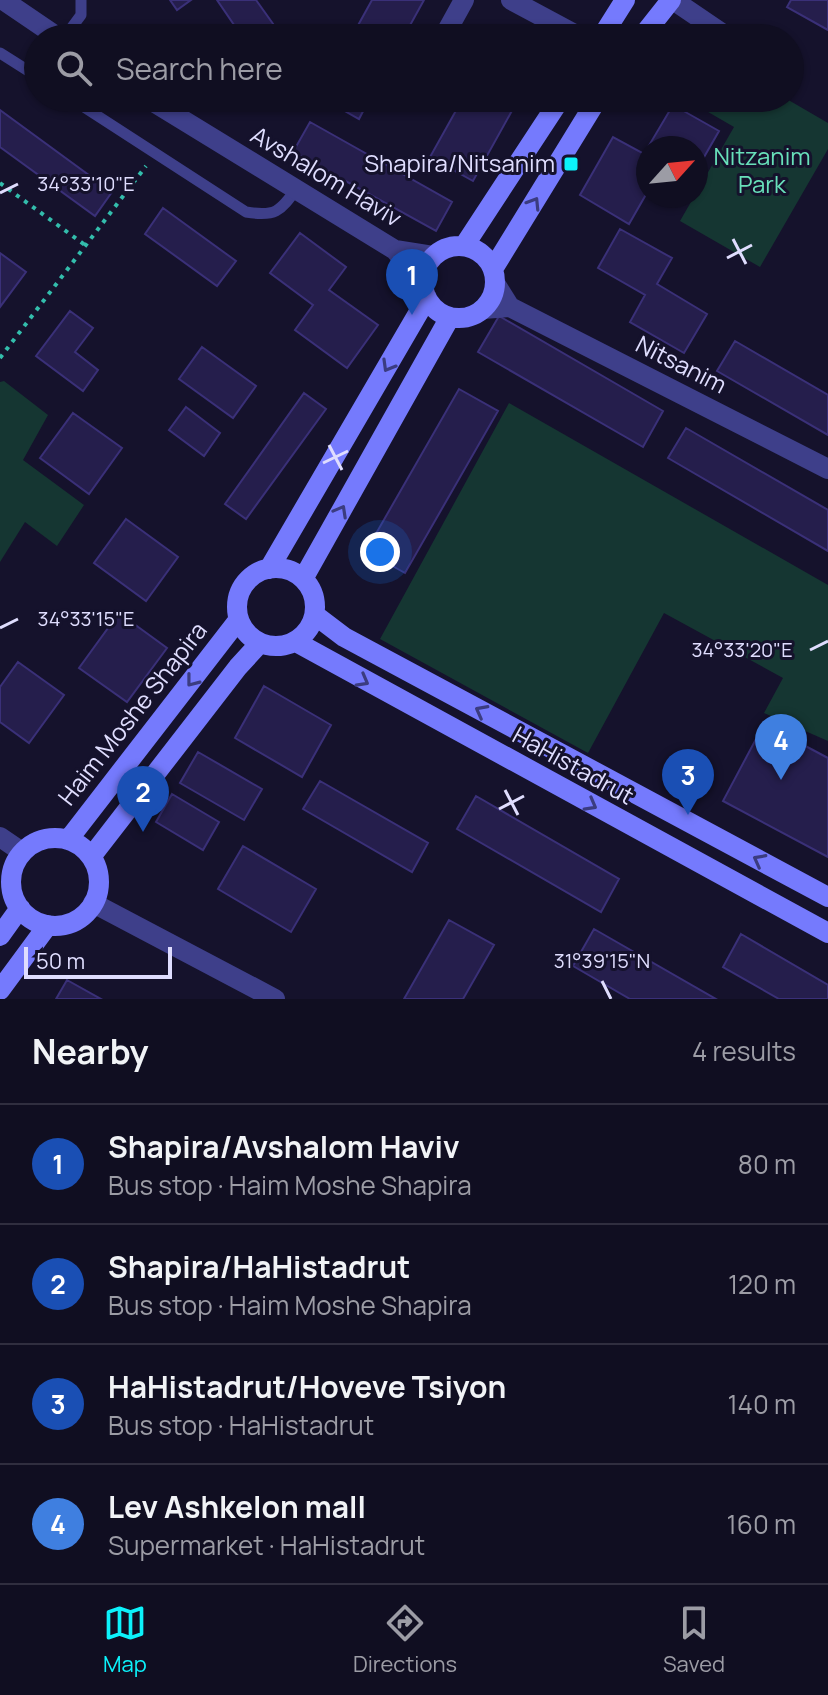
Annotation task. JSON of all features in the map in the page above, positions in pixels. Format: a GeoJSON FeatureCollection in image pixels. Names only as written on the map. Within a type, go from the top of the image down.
{"type":"FeatureCollection","features":[{"type":"Feature","properties":{"kind":"street"},"geometry":{"type":"LineString","coordinates":[[3,0],[40,24]]}},
{"type":"Feature","properties":{"kind":"street"},"geometry":{"type":"LineString","coordinates":[[451,24],[464,0]]}},
{"type":"Feature","properties":{"kind":"street"},"geometry":{"type":"LineString","coordinates":[[511,0],[556,24]]}},
{"type":"Feature","properties":{"kind":"street"},"geometry":{"type":"LineString","coordinates":[[610,24],[625,0]]}},
{"type":"Feature","properties":{"kind":"street"},"geometry":{"type":"LineString","coordinates":[[652,24],[672,0],[708,24]]}},
{"type":"Feature","properties":{"kind":"street","name":"Avshalom Haviv"},"geometry":{"type":"LineString","coordinates":[[170,112],[395,250],[425,291]]}},
{"type":"Feature","properties":{"kind":"street"},"geometry":{"type":"LineString","coordinates":[[464,246],[552,112]]}},
{"type":"Feature","properties":{"kind":"street"},"geometry":{"type":"LineString","coordinates":[[483,309],[494,292],[494,276],[590,112]]}},
{"type":"Feature","properties":{"kind":"street"},"geometry":{"type":"LineString","coordinates":[[269,569],[425,291],[427,264],[433,256],[447,248],[464,246],[481,254],[510,307],[483,309],[462,318],[450,317],[441,313],[425,291]]}},
{"type":"Feature","properties":{"kind":"street","name":"Avshalom Haviv"},"geometry":{"type":"LineString","coordinates":[[395,250],[433,256]]}},
{"type":"Feature","properties":{"kind":"street","name":"Nitsanim"},"geometry":{"type":"LineString","coordinates":[[510,307],[828,469]]}},
{"type":"Feature","properties":{"kind":"street"},"geometry":{"type":"LineString","coordinates":[[303,579],[450,317]]}},
{"type":"Feature","properties":{"kind":"street"},"geometry":{"type":"LineString","coordinates":[[269,569],[293,572],[303,579],[311,589],[315,615],[311,626],[296,642],[272,646],[260,643],[244,629],[237,606],[240,593],[257,573],[269,569]]}},
{"type":"Feature","properties":{"kind":"street","name":"HaHistadrut"},"geometry":{"type":"LineString","coordinates":[[315,615],[344,637],[828,897]]}},
{"type":"Feature","properties":{"kind":"street","name":"Haim Moshe Shapira"},"geometry":{"type":"LineString","coordinates":[[68,840],[239,619]]}},
{"type":"Feature","properties":{"kind":"street","name":"HaHistadrut"},"geometry":{"type":"LineString","coordinates":[[296,642],[344,671],[828,933]]}},
{"type":"Feature","properties":{"kind":"street"},"geometry":{"type":"LineString","coordinates":[[91,857],[260,643]]}},
{"type":"Feature","properties":{"kind":"street"},"geometry":{"type":"LineString","coordinates":[[0,837],[22,852]]}},
{"type":"Feature","properties":{"kind":"street"},"geometry":{"type":"LineString","coordinates":[[43,839],[68,840],[91,857],[99,880],[93,903],[85,914],[74,921],[48,925],[33,920],[20,908],[11,886],[11,874],[22,852],[43,839]]}},
{"type":"Feature","properties":{"kind":"street"},"geometry":{"type":"LineString","coordinates":[[93,903],[275,999]]}},
{"type":"Feature","properties":{"kind":"street"},"geometry":{"type":"LineString","coordinates":[[0,936],[20,908]]}},
{"type":"Feature","properties":{"kind":"street"},"geometry":{"type":"LineString","coordinates":[[0,990],[48,925]]}},
{"type":"Feature","properties":{"kind":"lane"},"geometry":{"type":"LineString","coordinates":[[74,24],[81,15],[81,0]]}},
{"type":"Feature","properties":{"kind":"lane"},"geometry":{"type":"LineString","coordinates":[[0,53],[24,68]]}},
{"type":"Feature","properties":{"kind":"lane"},"geometry":{"type":"LineString","coordinates":[[91,112],[246,212],[267,215],[283,208],[297,188]]}},
{"type":"Feature","properties":{"kind":"path"},"geometry":{"type":"LineString","coordinates":[[0,358],[155,154]]}},
{"type":"Feature","properties":{"kind":"path"},"geometry":{"type":"LineString","coordinates":[[0,183],[85,245]]}},
{"type":"Feature","properties":{"kind":"green space","name":"Nitzanim Park"},"geometry":{"type":"Polygon","coordinates":[[[804,109],[828,123],[828,149],[760,267],[680,221],[687,208],[708,208],[708,172],[734,127],[708,112],[804,112],[804,109]]]}},
{"type":"Feature","properties":{"kind":"green space"},"geometry":{"type":"Polygon","coordinates":[[[4,381],[48,415],[23,460],[84,505],[57,546],[25,522],[0,562],[0,382],[4,381]]]}},
{"type":"Feature","properties":{"kind":"green space"},"geometry":{"type":"Polygon","coordinates":[[[509,403],[828,585],[828,741],[764,713],[783,678],[664,613],[588,753],[380,639],[509,403]]]}},
{"type":"Feature","properties":{"kind":"building"},"geometry":{"type":"Polygon","coordinates":[[[170,0],[191,0],[177,10],[170,0]]]}},
{"type":"Feature","properties":{"kind":"building"},"geometry":{"type":"Polygon","coordinates":[[[217,0],[256,0],[273,24],[233,24],[217,0]]]}},
{"type":"Feature","properties":{"kind":"building"},"geometry":{"type":"Polygon","coordinates":[[[372,0],[424,0],[411,24],[359,24],[372,0]]]}},
{"type":"Feature","properties":{"kind":"building"},"geometry":{"type":"Polygon","coordinates":[[[791,0],[828,0],[828,30],[787,7],[791,0]]]}},
{"type":"Feature","properties":{"kind":"building"},"geometry":{"type":"Polygon","coordinates":[[[0,110],[112,192],[95,216],[0,147],[0,110]]]}},
{"type":"Feature","properties":{"kind":"building"},"geometry":{"type":"Polygon","coordinates":[[[347,112],[363,112],[359,119],[347,112]]]}},
{"type":"Feature","properties":{"kind":"building"},"geometry":{"type":"Polygon","coordinates":[[[455,112],[511,112],[473,181],[430,157],[455,112]]]}},
{"type":"Feature","properties":{"kind":"building"},"geometry":{"type":"Polygon","coordinates":[[[669,112],[685,112],[719,131],[708,150],[708,136],[655,136],[669,112]]]}},
{"type":"Feature","properties":{"kind":"building"},"geometry":{"type":"Polygon","coordinates":[[[310,122],[452,202],[436,231],[293,152],[310,122]]]}},
{"type":"Feature","properties":{"kind":"building"},"geometry":{"type":"Polygon","coordinates":[[[613,137],[636,150],[638,208],[629,224],[580,195],[613,137]]]}},
{"type":"Feature","properties":{"kind":"building"},"geometry":{"type":"Polygon","coordinates":[[[163,208],[236,261],[217,286],[145,234],[163,208]]]}},
{"type":"Feature","properties":{"kind":"building"},"geometry":{"type":"Polygon","coordinates":[[[620,229],[672,258],[657,284],[707,314],[684,353],[630,322],[645,295],[598,268],[620,229]]]}},
{"type":"Feature","properties":{"kind":"building"},"geometry":{"type":"Polygon","coordinates":[[[300,233],[346,267],[329,290],[378,325],[347,368],[295,330],[313,305],[270,273],[300,233]]]}},
{"type":"Feature","properties":{"kind":"building"},"geometry":{"type":"Polygon","coordinates":[[[0,253],[26,272],[0,307],[0,253]]]}},
{"type":"Feature","properties":{"kind":"building"},"geometry":{"type":"Polygon","coordinates":[[[70,311],[93,328],[75,352],[98,370],[83,391],[36,356],[70,311]]]}},
{"type":"Feature","properties":{"kind":"building"},"geometry":{"type":"Polygon","coordinates":[[[499,316],[663,411],[643,447],[478,352],[499,316]]]}},
{"type":"Feature","properties":{"kind":"building"},"geometry":{"type":"Polygon","coordinates":[[[735,341],[828,395],[828,435],[717,371],[735,341]]]}},
{"type":"Feature","properties":{"kind":"building"},"geometry":{"type":"Polygon","coordinates":[[[202,347],[256,386],[233,418],[179,379],[202,347]]]}},
{"type":"Feature","properties":{"kind":"building"},"geometry":{"type":"Polygon","coordinates":[[[459,389],[498,411],[405,573],[366,551],[459,389]]]}},
{"type":"Feature","properties":{"kind":"building"},"geometry":{"type":"Polygon","coordinates":[[[304,393],[326,409],[246,519],[225,504],[304,393]]]}},
{"type":"Feature","properties":{"kind":"building"},"geometry":{"type":"Polygon","coordinates":[[[186,407],[220,433],[204,456],[169,430],[186,407]]]}},
{"type":"Feature","properties":{"kind":"building"},"geometry":{"type":"Polygon","coordinates":[[[73,413],[122,448],[89,494],[40,458],[73,413]]]}},
{"type":"Feature","properties":{"kind":"building"},"geometry":{"type":"Polygon","coordinates":[[[686,428],[828,510],[828,551],[668,458],[686,428]]]}},
{"type":"Feature","properties":{"kind":"building"},"geometry":{"type":"Polygon","coordinates":[[[126,519],[178,557],[146,601],[94,563],[126,519]]]}},
{"type":"Feature","properties":{"kind":"building"},"geometry":{"type":"Polygon","coordinates":[[[119,613],[167,648],[127,702],[79,668],[119,613]]]}},
{"type":"Feature","properties":{"kind":"building"},"geometry":{"type":"Polygon","coordinates":[[[18,662],[64,695],[29,743],[0,722],[0,687],[18,662]]]}},
{"type":"Feature","properties":{"kind":"building"},"geometry":{"type":"Polygon","coordinates":[[[264,686],[331,725],[302,777],[235,738],[264,686]]]}},
{"type":"Feature","properties":{"kind":"building"},"geometry":{"type":"Polygon","coordinates":[[[764,724],[828,758],[828,857],[723,801],[764,724]]]}},
{"type":"Feature","properties":{"kind":"building"},"geometry":{"type":"Polygon","coordinates":[[[198,752],[262,789],[244,820],[180,783],[198,752]]]}},
{"type":"Feature","properties":{"kind":"building"},"geometry":{"type":"Polygon","coordinates":[[[320,781],[428,843],[412,872],[303,809],[320,781]]]}},
{"type":"Feature","properties":{"kind":"building"},"geometry":{"type":"Polygon","coordinates":[[[172,794],[219,822],[203,850],[156,822],[172,794]]]}},
{"type":"Feature","properties":{"kind":"building"},"geometry":{"type":"Polygon","coordinates":[[[476,796],[619,879],[601,912],[457,829],[476,796]]]}},
{"type":"Feature","properties":{"kind":"building"},"geometry":{"type":"Polygon","coordinates":[[[243,846],[316,889],[291,932],[218,889],[243,846]]]}},
{"type":"Feature","properties":{"kind":"building"},"geometry":{"type":"Polygon","coordinates":[[[449,920],[494,945],[463,999],[404,999],[449,920]]]}},
{"type":"Feature","properties":{"kind":"building"},"geometry":{"type":"Polygon","coordinates":[[[594,929],[716,999],[630,999],[573,966],[594,929]]]}},
{"type":"Feature","properties":{"kind":"building"},"geometry":{"type":"Polygon","coordinates":[[[741,934],[828,985],[828,999],[779,999],[723,967],[741,934]]]}},
{"type":"Feature","properties":{"kind":"building"},"geometry":{"type":"Polygon","coordinates":[[[67,980],[101,999],[56,999],[67,980]]]}},
{"type":"Feature","properties":{"kind":"place","name":"Shapira/Nitsanim"},"geometry":{"type":"Point","coordinates":[571,164]}},
{"type":"Feature","properties":{"kind":"place","name":"Shapira/Avshalom Haviv"},"geometry":{"type":"Point","coordinates":[412,315]}},
{"type":"Feature","properties":{"kind":"place","name":"Lev Ashkelon mall"},"geometry":{"type":"Point","coordinates":[781,780]}},
{"type":"Feature","properties":{"kind":"place","name":"HaHistadrut/Hoveve Tsiyon"},"geometry":{"type":"Point","coordinates":[688,815]}},
{"type":"Feature","properties":{"kind":"place","name":"Shapira/HaHistadrut"},"geometry":{"type":"Point","coordinates":[143,832]}}]}
